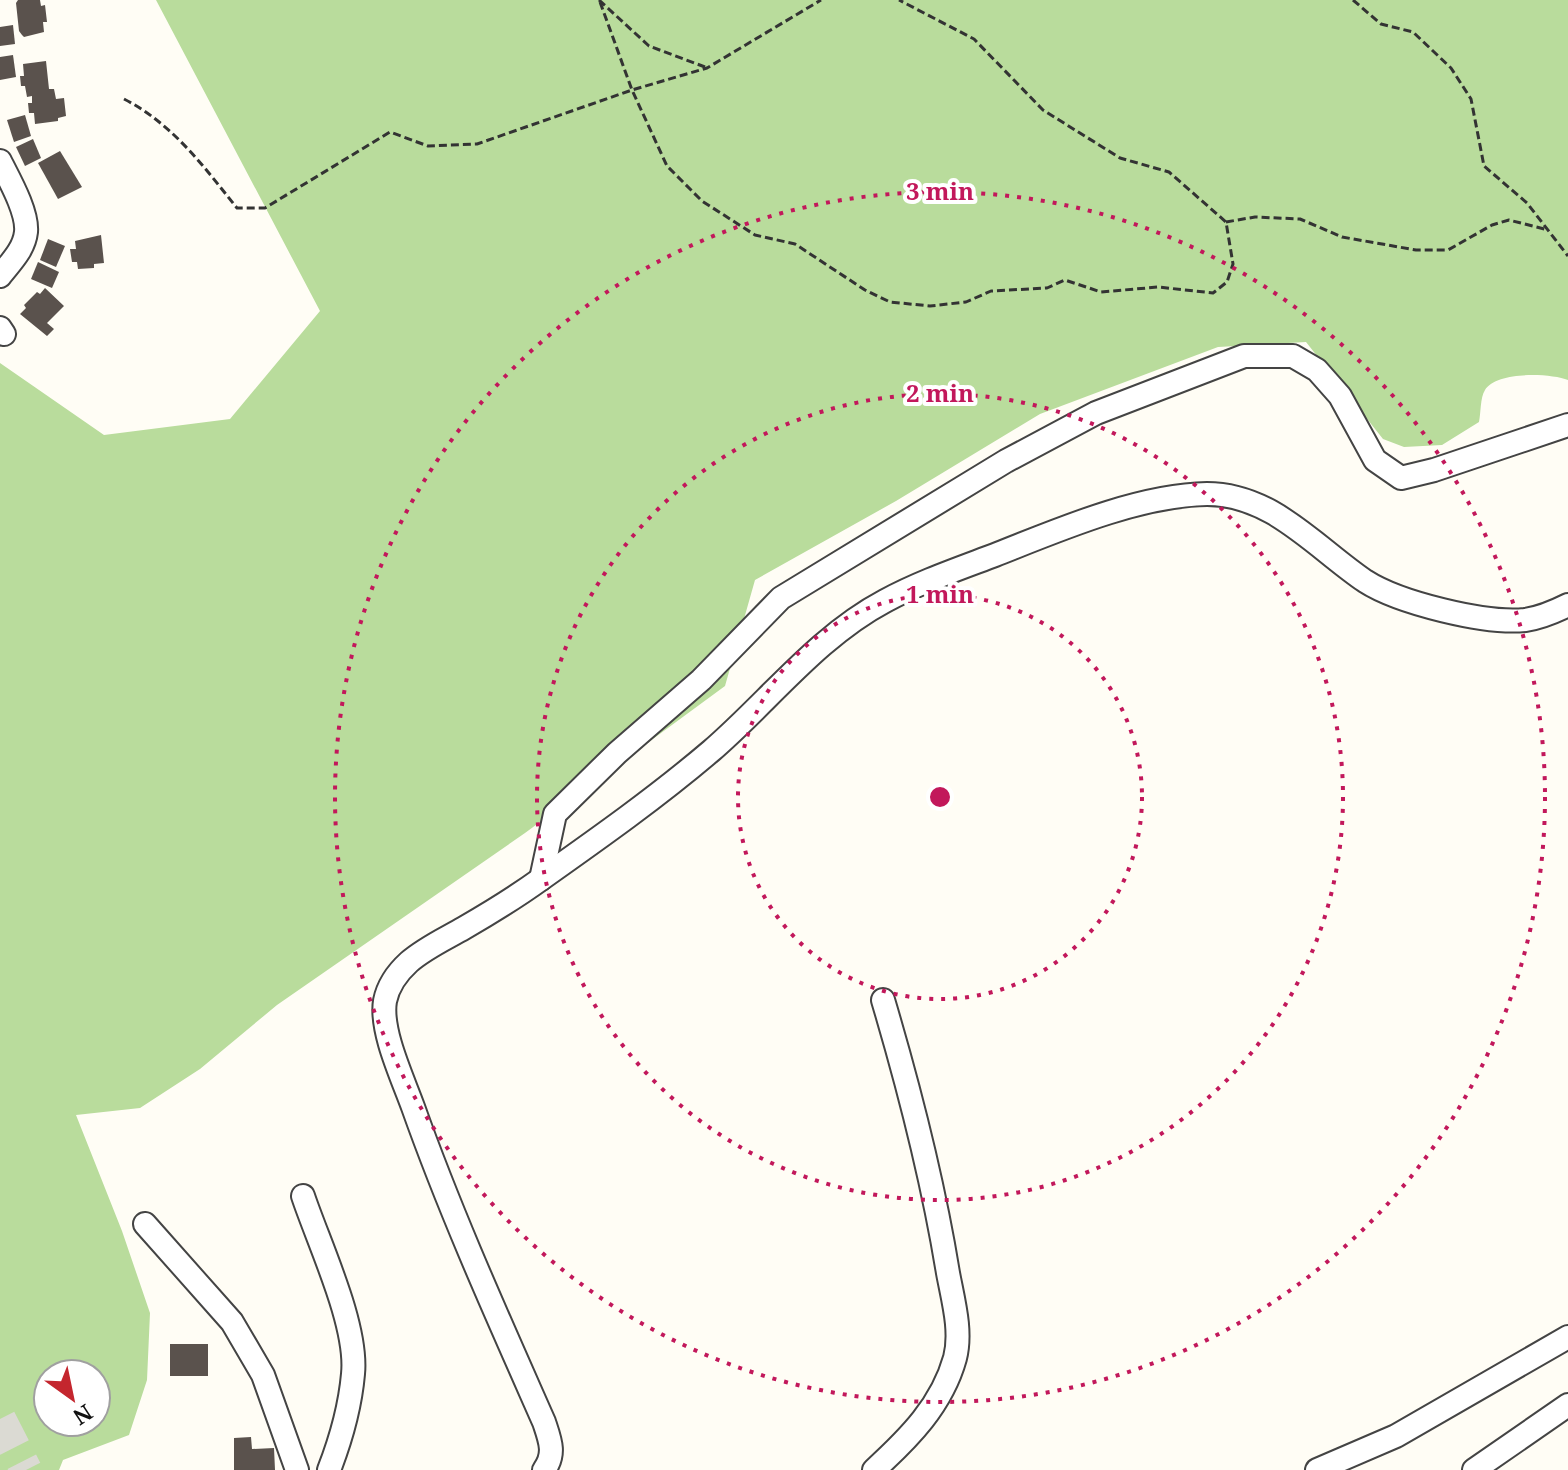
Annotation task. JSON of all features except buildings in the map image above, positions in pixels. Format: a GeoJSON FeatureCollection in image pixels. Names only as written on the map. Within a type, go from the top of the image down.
{"type":"FeatureCollection","features":[{"type":"Feature","properties":{"kind":"street"},"geometry":{"type":"LineString","coordinates":[[0,161],[16,193],[26,231],[18,253],[0,276]]}},
{"type":"Feature","properties":{"kind":"street"},"geometry":{"type":"LineString","coordinates":[[541,879],[555,814],[617,753],[701,680],[781,598],[1006,461],[1096,413],[1244,356],[1293,356],[1317,370],[1340,396],[1375,460],[1401,478],[1568,425]]}},
{"type":"Feature","properties":{"kind":"street"},"geometry":{"type":"LineString","coordinates":[[544,1470],[552,1456],[548,1433],[439,1180],[401,1075],[385,1016],[385,1000],[393,979],[405,965],[541,879],[659,793],[764,704],[824,643],[853,620],[886,600],[946,574],[1068,527],[1138,505],[1205,494],[1249,500],[1266,508],[1366,581],[1388,593],[1420,604],[1493,619],[1524,620],[1550,614],[1568,605]]}},
{"type":"Feature","properties":{"kind":"street"},"geometry":{"type":"LineString","coordinates":[[874,1470],[901,1446],[931,1410],[947,1381],[956,1354],[957,1325],[937,1202],[908,1082],[883,1000]]}},
{"type":"Feature","properties":{"kind":"street"},"geometry":{"type":"LineString","coordinates":[[303,1196],[352,1343],[354,1372],[343,1433],[329,1470]]}},
{"type":"Feature","properties":{"kind":"street"},"geometry":{"type":"LineString","coordinates":[[145,1224],[232,1322],[263,1375],[297,1470]]}},
{"type":"Feature","properties":{"kind":"street"},"geometry":{"type":"LineString","coordinates":[[1317,1470],[1396,1436],[1568,1337]]}},
{"type":"Feature","properties":{"kind":"street"},"geometry":{"type":"LineString","coordinates":[[1474,1470],[1568,1405]]}},
{"type":"Feature","properties":{"kind":"path"},"geometry":{"type":"LineString","coordinates":[[124,99],[145,110],[188,147],[237,208],[265,208],[390,132],[428,146],[477,144],[632,90],[707,68],[821,0]]}},
{"type":"Feature","properties":{"kind":"path"},"geometry":{"type":"LineString","coordinates":[[600,1],[632,90],[667,166],[702,201],[755,235],[795,244],[865,290],[890,302],[930,306],[966,302],[991,291],[1047,288],[1065,280],[1101,292],[1158,287],[1213,293],[1227,282],[1233,264],[1226,222],[1169,172],[1120,158],[1043,110],[974,39],[899,0]]}},
{"type":"Feature","properties":{"kind":"path"},"geometry":{"type":"LineString","coordinates":[[1353,0],[1381,24],[1413,32],[1451,68],[1471,99],[1484,166],[1527,203],[1568,256]]}},
{"type":"Feature","properties":{"kind":"path"},"geometry":{"type":"LineString","coordinates":[[600,1],[649,46],[707,68]]}},
{"type":"Feature","properties":{"kind":"path"},"geometry":{"type":"LineString","coordinates":[[1226,222],[1255,217],[1300,219],[1342,237],[1416,250],[1448,250],[1492,225],[1509,220],[1549,230]]}},
{"type":"Feature","properties":{"kind":"green space"},"geometry":{"type":"Polygon","coordinates":[[[156,0],[1568,0],[1568,380],[1537,375],[1500,379],[1485,390],[1479,422],[1442,445],[1404,447],[1383,439],[1306,342],[1218,347],[1040,414],[896,501],[755,580],[725,686],[525,833],[277,1005],[200,1069],[140,1108],[76,1115],[122,1231],[150,1313],[147,1380],[129,1435],[63,1460],[59,1470],[0,1470],[0,363],[104,435],[230,419],[320,311],[156,0]]]}},
{"type":"Feature","properties":{"kind":"tunnel"},"geometry":{"type":"LineString","coordinates":[[0,1419],[26,1470]]}}]}
